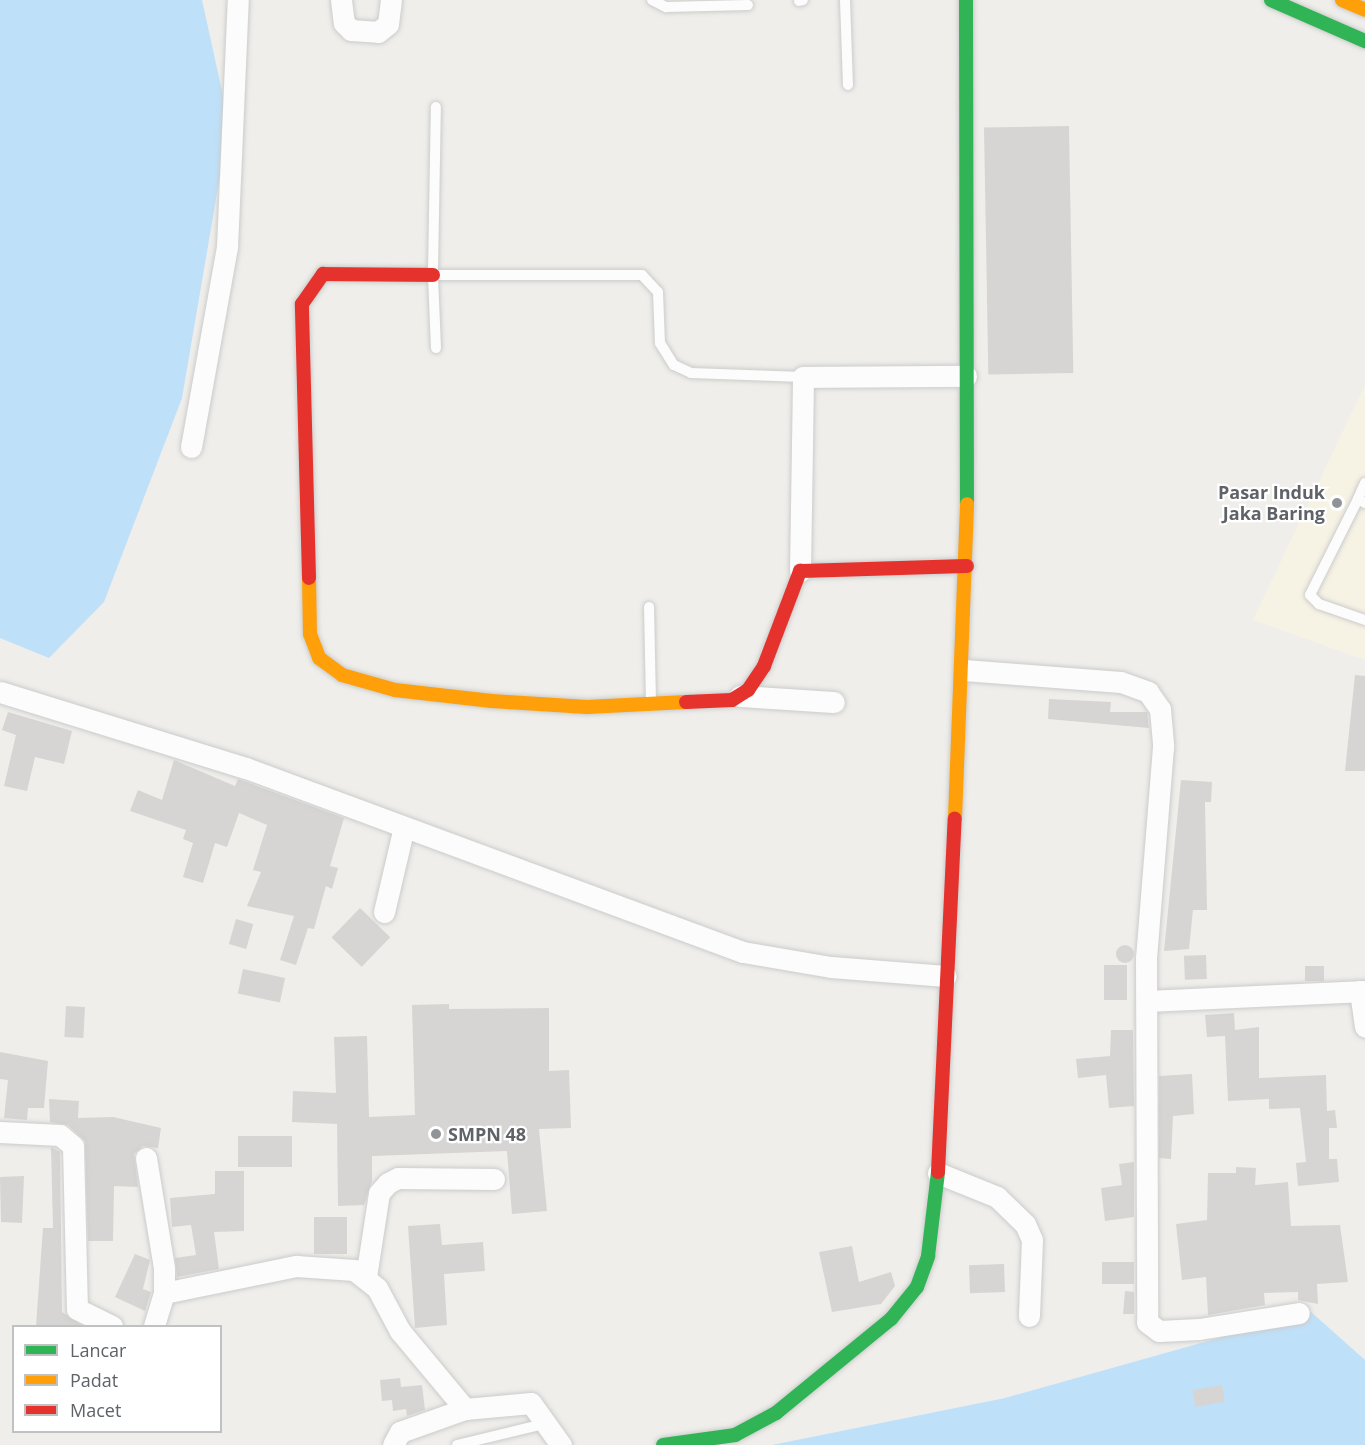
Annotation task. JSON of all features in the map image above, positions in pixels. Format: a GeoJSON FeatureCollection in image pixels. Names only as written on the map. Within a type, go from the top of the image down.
{"type":"FeatureCollection","features":[{"type":"Feature","properties":{"kind":"street"},"geometry":{"type":"LineString","coordinates":[[191,447],[227,247],[238,0]]}},
{"type":"Feature","properties":{"kind":"street"},"geometry":{"type":"LineString","coordinates":[[341,0],[351,30],[378,32],[388,24],[391,0]]}},
{"type":"Feature","properties":{"kind":"street"},"geometry":{"type":"LineString","coordinates":[[663,1445],[750,1430],[891,1319],[924,1273],[938,1173],[946,976],[964,670],[967,566],[966,0]]}},
{"type":"Feature","properties":{"kind":"street"},"geometry":{"type":"LineString","coordinates":[[1271,0],[1365,41]]}},
{"type":"Feature","properties":{"kind":"street"},"geometry":{"type":"LineString","coordinates":[[1342,0],[1365,10]]}},
{"type":"Feature","properties":{"kind":"street"},"geometry":{"type":"LineString","coordinates":[[433,275],[323,274],[302,304],[305,578],[314,649],[342,675],[395,690],[539,704],[651,706],[740,696],[834,702]]}},
{"type":"Feature","properties":{"kind":"street"},"geometry":{"type":"LineString","coordinates":[[740,696],[756,680],[774,646],[800,571],[803,377],[966,376]]}},
{"type":"Feature","properties":{"kind":"street"},"geometry":{"type":"LineString","coordinates":[[800,571],[967,566]]}},
{"type":"Feature","properties":{"kind":"street"},"geometry":{"type":"LineString","coordinates":[[964,670],[1120,681],[1148,692],[1160,709],[1163,747],[1147,1001],[1147,1322],[1159,1331],[1199,1329],[1299,1313]]}},
{"type":"Feature","properties":{"kind":"street"},"geometry":{"type":"LineString","coordinates":[[0,692],[246,768],[743,952],[831,967],[946,976]]}},
{"type":"Feature","properties":{"kind":"street"},"geometry":{"type":"LineString","coordinates":[[384,912],[404,827]]}},
{"type":"Feature","properties":{"kind":"street"},"geometry":{"type":"LineString","coordinates":[[1147,1001],[1363,991],[1365,1027]]}},
{"type":"Feature","properties":{"kind":"street"},"geometry":{"type":"LineString","coordinates":[[0,1132],[60,1135],[73,1146],[77,1309],[110,1325]]}},
{"type":"Feature","properties":{"kind":"street"},"geometry":{"type":"LineString","coordinates":[[146,1158],[164,1293],[154,1325]]}},
{"type":"Feature","properties":{"kind":"street"},"geometry":{"type":"LineString","coordinates":[[938,1173],[997,1197],[1025,1224],[1032,1240],[1029,1316]]}},
{"type":"Feature","properties":{"kind":"street"},"geometry":{"type":"LineString","coordinates":[[366,1277],[379,1193],[388,1183],[398,1178],[494,1179]]}},
{"type":"Feature","properties":{"kind":"street"},"geometry":{"type":"LineString","coordinates":[[164,1293],[296,1266],[340,1266],[366,1277],[419,1357],[465,1409]]}},
{"type":"Feature","properties":{"kind":"street"},"geometry":{"type":"LineString","coordinates":[[393,1445],[400,1432],[465,1409],[524,1401],[548,1423],[561,1445]]}},
{"type":"Feature","properties":{"kind":"lane"},"geometry":{"type":"LineString","coordinates":[[652,0],[666,7],[748,5]]}},
{"type":"Feature","properties":{"kind":"lane"},"geometry":{"type":"LineString","coordinates":[[846,0],[848,85]]}},
{"type":"Feature","properties":{"kind":"lane"},"geometry":{"type":"LineString","coordinates":[[436,106],[433,275],[436,348]]}},
{"type":"Feature","properties":{"kind":"lane"},"geometry":{"type":"LineString","coordinates":[[433,275],[642,274],[658,292],[662,350],[681,370],[803,377]]}},
{"type":"Feature","properties":{"kind":"lane"},"geometry":{"type":"LineString","coordinates":[[1365,483],[1361,501],[1310,595],[1319,604],[1365,620]]}},
{"type":"Feature","properties":{"kind":"lane"},"geometry":{"type":"LineString","coordinates":[[649,607],[651,706]]}},
{"type":"Feature","properties":{"kind":"lane"},"geometry":{"type":"LineString","coordinates":[[457,1445],[548,1423]]}},
{"type":"Feature","properties":{"kind":"shaded area","name":"Pasar Induk Jaka Baring"},"geometry":{"type":"Polygon","coordinates":[[[1365,385],[1365,660],[1253,620],[1365,385]]]}},
{"type":"Feature","properties":{"kind":"water"},"geometry":{"type":"Polygon","coordinates":[[[0,0],[202,0],[229,123],[182,398],[104,602],[49,658],[0,638],[0,0]]]}},
{"type":"Feature","properties":{"kind":"water"},"geometry":{"type":"Polygon","coordinates":[[[1311,1312],[1365,1360],[1365,1445],[772,1445],[1005,1398],[1311,1312]]]}},
{"type":"Feature","properties":{"kind":"building"},"geometry":{"type":"Polygon","coordinates":[[[1069,126],[1073,373],[988,374],[984,127],[1069,126]]]}},
{"type":"Feature","properties":{"kind":"building"},"geometry":{"type":"Polygon","coordinates":[[[1355,675],[1365,676],[1365,771],[1345,771],[1355,675]]]}},
{"type":"Feature","properties":{"kind":"building"},"geometry":{"type":"Polygon","coordinates":[[[1049,699],[1111,702],[1110,712],[1147,712],[1149,728],[1048,719],[1049,699]]]}},
{"type":"Feature","properties":{"kind":"building"},"geometry":{"type":"Polygon","coordinates":[[[8,712],[72,731],[64,764],[35,757],[27,791],[4,786],[16,735],[2,730],[8,712]]]}},
{"type":"Feature","properties":{"kind":"building"},"geometry":{"type":"Polygon","coordinates":[[[174,760],[235,786],[238,779],[344,818],[330,866],[338,868],[332,889],[326,886],[314,929],[308,928],[296,965],[280,960],[294,916],[247,906],[261,872],[253,870],[267,825],[239,813],[227,847],[215,843],[203,883],[183,877],[193,843],[183,839],[186,830],[130,811],[138,790],[162,800],[174,760]]]}},
{"type":"Feature","properties":{"kind":"building"},"geometry":{"type":"Polygon","coordinates":[[[1181,780],[1212,782],[1211,802],[1205,802],[1207,910],[1193,910],[1189,949],[1164,951],[1181,780]]]}},
{"type":"Feature","properties":{"kind":"building"},"geometry":{"type":"Polygon","coordinates":[[[360,908],[390,937],[362,967],[332,937],[360,908]]]}},
{"type":"Feature","properties":{"kind":"building"},"geometry":{"type":"Polygon","coordinates":[[[236,919],[253,924],[246,949],[229,944],[236,919]]]}},
{"type":"Feature","properties":{"kind":"building"},"geometry":{"type":"Polygon","coordinates":[[[1125,945],[1131,948],[1134,954],[1131,960],[1125,963],[1119,960],[1116,954],[1119,948],[1125,945]]]}},
{"type":"Feature","properties":{"kind":"building"},"geometry":{"type":"Polygon","coordinates":[[[1206,955],[1207,979],[1185,980],[1184,956],[1206,955]]]}},
{"type":"Feature","properties":{"kind":"building"},"geometry":{"type":"Polygon","coordinates":[[[1104,965],[1127,965],[1127,1000],[1104,1000],[1104,965]]]}},
{"type":"Feature","properties":{"kind":"building"},"geometry":{"type":"Polygon","coordinates":[[[1305,966],[1324,966],[1324,981],[1305,981],[1305,966]]]}},
{"type":"Feature","properties":{"kind":"building"},"geometry":{"type":"Polygon","coordinates":[[[243,969],[285,978],[280,1002],[238,993],[243,969]]]}},
{"type":"Feature","properties":{"kind":"building"},"geometry":{"type":"Polygon","coordinates":[[[449,1004],[449,1009],[549,1008],[549,1071],[569,1070],[571,1128],[539,1129],[547,1211],[512,1214],[507,1151],[372,1156],[372,1181],[364,1205],[338,1206],[337,1124],[292,1122],[293,1091],[336,1093],[334,1037],[367,1036],[369,1117],[415,1115],[412,1005],[449,1004]]]}},
{"type":"Feature","properties":{"kind":"building"},"geometry":{"type":"Polygon","coordinates":[[[66,1006],[85,1007],[83,1038],[64,1037],[66,1006]]]}},
{"type":"Feature","properties":{"kind":"building"},"geometry":{"type":"Polygon","coordinates":[[[1234,1013],[1235,1030],[1259,1027],[1259,1078],[1326,1075],[1327,1111],[1335,1110],[1337,1128],[1329,1128],[1329,1159],[1337,1159],[1339,1182],[1298,1186],[1296,1163],[1306,1162],[1300,1108],[1269,1109],[1269,1099],[1228,1101],[1225,1036],[1207,1037],[1205,1015],[1234,1013]]]}},
{"type":"Feature","properties":{"kind":"building"},"geometry":{"type":"Polygon","coordinates":[[[1111,1030],[1133,1030],[1134,1106],[1109,1108],[1106,1075],[1078,1078],[1076,1059],[1110,1056],[1111,1030]]]}},
{"type":"Feature","properties":{"kind":"building"},"geometry":{"type":"Polygon","coordinates":[[[0,1052],[48,1061],[44,1108],[28,1108],[27,1120],[4,1118],[8,1080],[0,1079],[0,1052]]]}},
{"type":"Feature","properties":{"kind":"building"},"geometry":{"type":"Polygon","coordinates":[[[1192,1074],[1194,1114],[1173,1116],[1171,1159],[1159,1158],[1159,1076],[1192,1074]]]}},
{"type":"Feature","properties":{"kind":"building"},"geometry":{"type":"Polygon","coordinates":[[[49,1099],[79,1101],[78,1118],[113,1117],[161,1128],[158,1148],[143,1146],[134,1154],[138,1187],[114,1186],[113,1241],[88,1241],[85,1141],[68,1125],[50,1122],[49,1099]]]}},
{"type":"Feature","properties":{"kind":"building"},"geometry":{"type":"Polygon","coordinates":[[[238,1136],[292,1136],[292,1167],[238,1167],[238,1136]]]}},
{"type":"Feature","properties":{"kind":"building"},"geometry":{"type":"Polygon","coordinates":[[[51,1147],[60,1152],[62,1312],[82,1325],[36,1325],[43,1228],[53,1228],[51,1147]]]}},
{"type":"Feature","properties":{"kind":"building"},"geometry":{"type":"Polygon","coordinates":[[[1134,1162],[1134,1217],[1105,1221],[1101,1188],[1122,1185],[1119,1164],[1134,1162]]]}},
{"type":"Feature","properties":{"kind":"building"},"geometry":{"type":"Polygon","coordinates":[[[1236,1167],[1256,1168],[1255,1185],[1288,1182],[1291,1226],[1340,1225],[1348,1282],[1317,1284],[1318,1304],[1298,1300],[1298,1292],[1264,1293],[1265,1305],[1208,1315],[1206,1277],[1182,1280],[1176,1224],[1207,1220],[1208,1173],[1236,1173],[1236,1167]]]}},
{"type":"Feature","properties":{"kind":"building"},"geometry":{"type":"Polygon","coordinates":[[[215,1171],[244,1171],[244,1231],[214,1232],[219,1269],[177,1277],[175,1258],[196,1255],[191,1225],[172,1227],[170,1198],[215,1194],[215,1171]]]}},
{"type":"Feature","properties":{"kind":"building"},"geometry":{"type":"Polygon","coordinates":[[[24,1176],[22,1223],[1,1222],[0,1177],[24,1176]]]}},
{"type":"Feature","properties":{"kind":"building"},"geometry":{"type":"Polygon","coordinates":[[[314,1217],[347,1217],[347,1254],[314,1254],[314,1217]]]}},
{"type":"Feature","properties":{"kind":"building"},"geometry":{"type":"Polygon","coordinates":[[[440,1224],[442,1245],[483,1242],[485,1271],[444,1274],[447,1325],[415,1328],[408,1226],[440,1224]]]}},
{"type":"Feature","properties":{"kind":"building"},"geometry":{"type":"Polygon","coordinates":[[[852,1246],[859,1282],[891,1272],[895,1286],[881,1304],[832,1312],[819,1252],[852,1246]]]}},
{"type":"Feature","properties":{"kind":"building"},"geometry":{"type":"Polygon","coordinates":[[[135,1254],[150,1260],[143,1289],[151,1292],[145,1311],[115,1297],[135,1254]]]}},
{"type":"Feature","properties":{"kind":"building"},"geometry":{"type":"Polygon","coordinates":[[[1102,1262],[1134,1262],[1134,1284],[1102,1284],[1102,1262]]]}},
{"type":"Feature","properties":{"kind":"building"},"geometry":{"type":"Polygon","coordinates":[[[1004,1264],[1005,1292],[970,1293],[969,1265],[1004,1264]]]}},
{"type":"Feature","properties":{"kind":"building"},"geometry":{"type":"Polygon","coordinates":[[[1125,1291],[1134,1292],[1134,1314],[1123,1314],[1125,1291]]]}},
{"type":"Feature","properties":{"kind":"building"},"geometry":{"type":"Polygon","coordinates":[[[400,1378],[401,1387],[422,1385],[425,1410],[407,1416],[406,1409],[393,1411],[392,1400],[382,1401],[380,1380],[400,1378]]]}},
{"type":"Feature","properties":{"kind":"building"},"geometry":{"type":"Polygon","coordinates":[[[1222,1385],[1225,1402],[1195,1407],[1192,1390],[1222,1385]]]}},
{"type":"Feature","properties":{"kind":"traffic: fast"},"geometry":{"type":"LineString","coordinates":[[966,0],[967,504]]}},
{"type":"Feature","properties":{"kind":"traffic: fast"},"geometry":{"type":"LineString","coordinates":[[1271,0],[1365,41]]}},
{"type":"Feature","properties":{"kind":"traffic: fast"},"geometry":{"type":"LineString","coordinates":[[663,1445],[735,1435],[776,1413],[891,1319],[917,1287],[928,1256],[938,1172]]}},
{"type":"Feature","properties":{"kind":"traffic: slow"},"geometry":{"type":"LineString","coordinates":[[1342,0],[1365,10]]}},
{"type":"Feature","properties":{"kind":"traffic: slow"},"geometry":{"type":"LineString","coordinates":[[955,818],[967,504]]}},
{"type":"Feature","properties":{"kind":"traffic: slow"},"geometry":{"type":"LineString","coordinates":[[309,578],[310,634],[319,658],[342,675],[395,690],[491,701],[587,707],[686,702]]}},
{"type":"Feature","properties":{"kind":"traffic: jam"},"geometry":{"type":"LineString","coordinates":[[309,578],[302,304],[323,274],[433,275]]}},
{"type":"Feature","properties":{"kind":"traffic: jam"},"geometry":{"type":"LineString","coordinates":[[686,702],[732,700],[748,690],[764,666],[800,571],[967,566]]}},
{"type":"Feature","properties":{"kind":"traffic: jam"},"geometry":{"type":"LineString","coordinates":[[938,1172],[955,818]]}},
{"type":"Feature","properties":{"kind":"place","name":"Pasar Induk Jaka Baring"},"geometry":{"type":"Point","coordinates":[1337,503]}},
{"type":"Feature","properties":{"kind":"place","name":"SMPN 48"},"geometry":{"type":"Point","coordinates":[436,1134]}}]}
